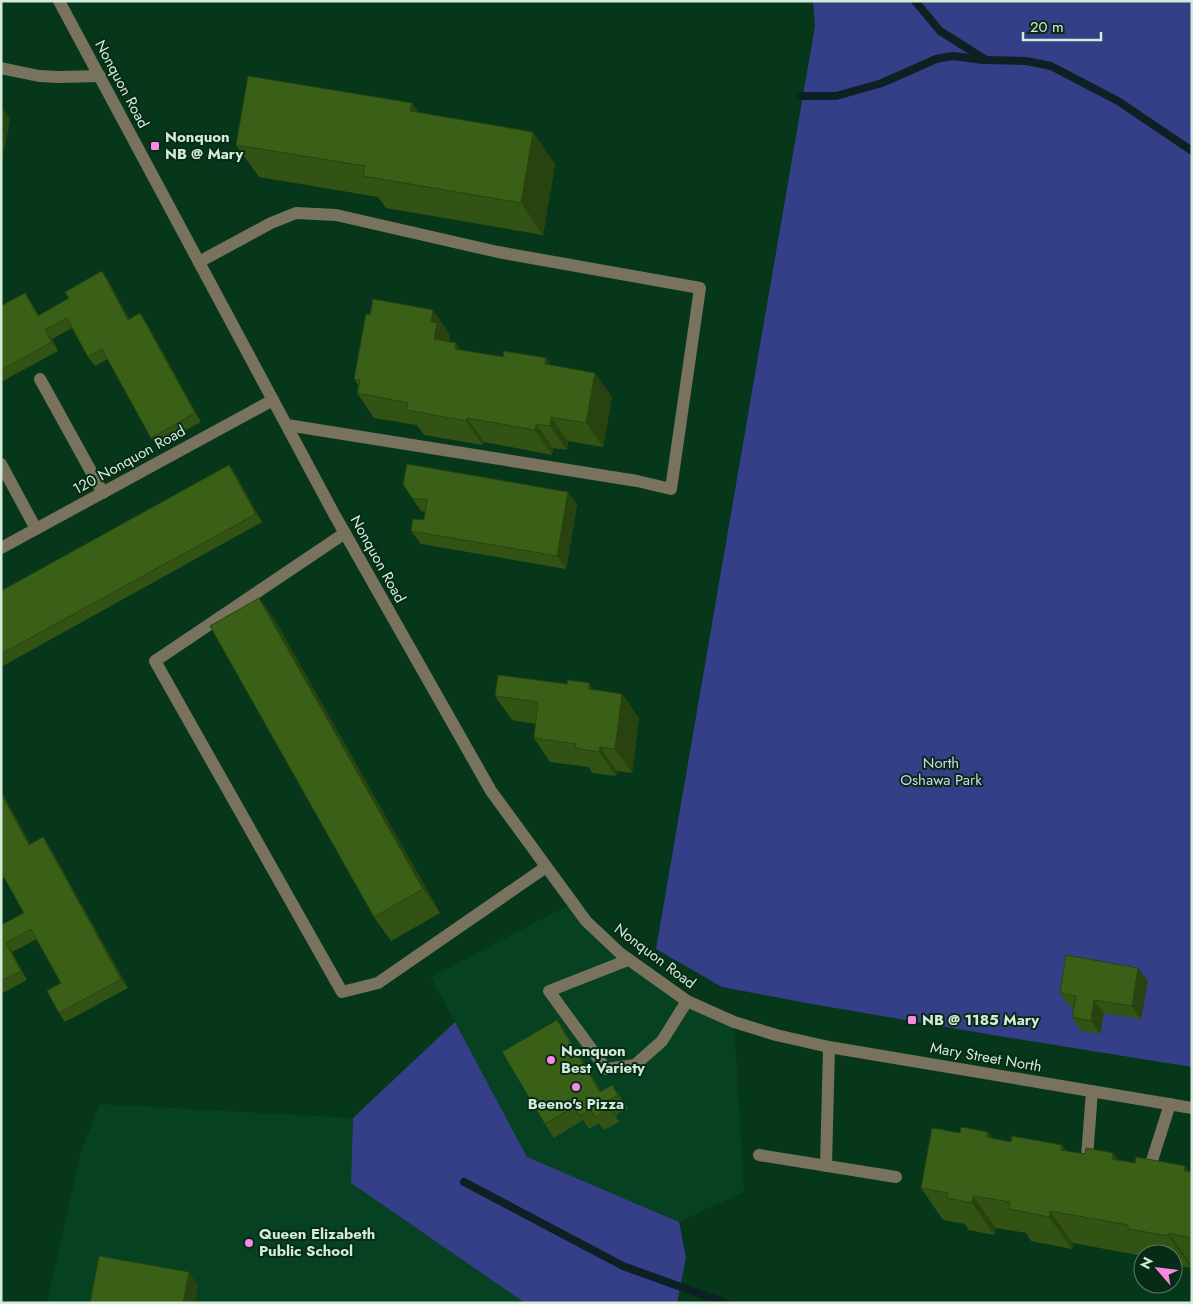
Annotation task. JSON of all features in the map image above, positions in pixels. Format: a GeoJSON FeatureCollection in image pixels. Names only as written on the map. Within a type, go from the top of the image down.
{"type":"FeatureCollection","features":[{"type":"Feature","properties":{"kind":"street","name":"Nonquon Road"},"geometry":{"type":"LineString","coordinates":[[59,1],[345,533],[491,791],[586,921],[628,960],[687,1002],[734,1022],[776,1035]]}},
{"type":"Feature","properties":{"kind":"street"},"geometry":{"type":"LineString","coordinates":[[1,68],[40,76],[100,76]]}},
{"type":"Feature","properties":{"kind":"street"},"geometry":{"type":"LineString","coordinates":[[199,262],[271,223],[296,213],[336,215],[498,252],[700,288],[671,489],[637,481],[288,425]]}},
{"type":"Feature","properties":{"kind":"street"},"geometry":{"type":"LineString","coordinates":[[40,379],[103,493]]}},
{"type":"Feature","properties":{"kind":"street","name":"120 Nonquon Road"},"geometry":{"type":"LineString","coordinates":[[1,548],[273,400]]}},
{"type":"Feature","properties":{"kind":"street"},"geometry":{"type":"LineString","coordinates":[[1,464],[36,529]]}},
{"type":"Feature","properties":{"kind":"street"},"geometry":{"type":"LineString","coordinates":[[345,533],[155,661],[342,992],[378,982],[546,867]]}},
{"type":"Feature","properties":{"kind":"street"},"geometry":{"type":"LineString","coordinates":[[628,960],[550,990],[606,1069],[635,1065],[662,1041],[687,1002]]}},
{"type":"Feature","properties":{"kind":"street","name":"Mary Street North"},"geometry":{"type":"LineString","coordinates":[[776,1035],[829,1047],[1192,1108]]}},
{"type":"Feature","properties":{"kind":"street"},"geometry":{"type":"LineString","coordinates":[[826,1166],[829,1047]]}},
{"type":"Feature","properties":{"kind":"street"},"geometry":{"type":"LineString","coordinates":[[1092,1091],[1087,1158],[1105,1161]]}},
{"type":"Feature","properties":{"kind":"street"},"geometry":{"type":"LineString","coordinates":[[1131,1166],[1149,1170],[1170,1104]]}},
{"type":"Feature","properties":{"kind":"street"},"geometry":{"type":"LineString","coordinates":[[759,1155],[896,1177]]}},
{"type":"Feature","properties":{"kind":"shaded area"},"geometry":{"type":"Polygon","coordinates":[[[571,904],[628,959],[734,1022],[744,1192],[679,1222],[527,1157],[431,977],[571,904]]]}},
{"type":"Feature","properties":{"kind":"shaded area","name":"Queen Elizabeth Public School"},"geometry":{"type":"Polygon","coordinates":[[[100,1104],[353,1118],[351,1183],[525,1303],[47,1303],[81,1151],[100,1104]]]}},
{"type":"Feature","properties":{"kind":"green space","name":"North Oshawa Park"},"geometry":{"type":"Polygon","coordinates":[[[813,1],[1192,1],[1192,1067],[999,1036],[722,987],[656,949],[815,26],[813,1]]]}},
{"type":"Feature","properties":{"kind":"green space"},"geometry":{"type":"Polygon","coordinates":[[[455,1022],[527,1157],[679,1222],[686,1258],[677,1303],[525,1303],[351,1183],[353,1118],[455,1022]]]}},
{"type":"Feature","properties":{"kind":"building"},"geometry":{"type":"Polygon","coordinates":[[[248,76],[412,103],[410,111],[533,132],[521,203],[363,176],[365,166],[236,145],[248,76]]]}},
{"type":"Feature","properties":{"kind":"building"},"geometry":{"type":"Polygon","coordinates":[[[102,271],[128,320],[140,313],[195,413],[151,438],[102,349],[88,357],[67,318],[45,330],[52,342],[1,370],[1,306],[25,293],[38,316],[69,298],[65,292],[102,271]]]}},
{"type":"Feature","properties":{"kind":"building"},"geometry":{"type":"Polygon","coordinates":[[[373,299],[433,310],[431,322],[437,323],[434,339],[456,343],[455,349],[503,357],[504,351],[546,358],[545,364],[595,373],[586,423],[551,417],[550,426],[536,424],[535,430],[467,418],[466,421],[407,410],[408,403],[357,393],[360,380],[354,379],[366,314],[370,315],[373,299]]]}},
{"type":"Feature","properties":{"kind":"building"},"geometry":{"type":"Polygon","coordinates":[[[407,464],[568,492],[557,556],[411,531],[413,519],[424,520],[427,500],[412,498],[403,484],[407,464]]]}},
{"type":"Feature","properties":{"kind":"building"},"geometry":{"type":"Polygon","coordinates":[[[229,465],[256,514],[1,654],[1,591],[229,465]]]}},
{"type":"Feature","properties":{"kind":"building"},"geometry":{"type":"Polygon","coordinates":[[[259,598],[423,889],[374,917],[210,626],[259,598]]]}},
{"type":"Feature","properties":{"kind":"building"},"geometry":{"type":"Polygon","coordinates":[[[498,675],[567,684],[568,680],[589,683],[589,689],[622,694],[615,749],[600,747],[599,752],[575,748],[576,744],[534,738],[538,702],[495,696],[498,675]]]}},
{"type":"Feature","properties":{"kind":"building"},"geometry":{"type":"Polygon","coordinates":[[[1,793],[29,845],[43,837],[121,979],[59,1013],[47,991],[61,983],[31,929],[6,943],[21,971],[1,981],[1,925],[24,913],[1,872],[1,793]]]}},
{"type":"Feature","properties":{"kind":"building"},"geometry":{"type":"Polygon","coordinates":[[[1066,955],[1138,968],[1132,1006],[1094,1000],[1091,1021],[1072,1017],[1076,996],[1060,993],[1066,955]]]}},
{"type":"Feature","properties":{"kind":"building"},"geometry":{"type":"Polygon","coordinates":[[[557,1020],[600,1092],[612,1085],[618,1095],[606,1102],[610,1108],[595,1117],[590,1109],[580,1116],[574,1107],[545,1124],[502,1052],[557,1020]]]}},
{"type":"Feature","properties":{"kind":"building"},"geometry":{"type":"Polygon","coordinates":[[[961,1127],[988,1132],[986,1137],[1011,1142],[1012,1136],[1062,1145],[1061,1150],[1085,1154],[1086,1148],[1113,1153],[1112,1159],[1135,1163],[1136,1157],[1185,1166],[1184,1171],[1192,1172],[1192,1238],[1169,1233],[1169,1236],[1128,1229],[1128,1225],[1050,1211],[1049,1217],[1009,1209],[1010,1202],[973,1196],[972,1203],[947,1198],[948,1193],[921,1188],[932,1128],[960,1133],[961,1127]]]}},
{"type":"Feature","properties":{"kind":"building"},"geometry":{"type":"Polygon","coordinates":[[[99,1256],[189,1272],[183,1303],[90,1303],[99,1256]]]}},
{"type":"Feature","properties":{"kind":"waterway"},"geometry":{"type":"LineString","coordinates":[[915,1],[940,31],[986,60],[1026,61],[1051,66],[1118,101],[1192,151]]}},
{"type":"Feature","properties":{"kind":"waterway"},"geometry":{"type":"LineString","coordinates":[[800,96],[836,96],[882,83],[936,59],[953,56],[983,60]]}},
{"type":"Feature","properties":{"kind":"waterway"},"geometry":{"type":"LineString","coordinates":[[464,1182],[623,1266],[725,1303]]}},
{"type":"Feature","properties":{"kind":"place","name":"Nonquon NB @ Mary"},"geometry":{"type":"Point","coordinates":[155,146]}},
{"type":"Feature","properties":{"kind":"place","name":"NB @ 1185 Mary"},"geometry":{"type":"Point","coordinates":[912,1020]}},
{"type":"Feature","properties":{"kind":"place","name":"Nonquon Best Variety"},"geometry":{"type":"Point","coordinates":[551,1060]}},
{"type":"Feature","properties":{"kind":"place","name":"Beeno's Pizza"},"geometry":{"type":"Point","coordinates":[576,1087]}},
{"type":"Feature","properties":{"kind":"place","name":"Queen Elizabeth Public School"},"geometry":{"type":"Point","coordinates":[249,1243]}}]}
